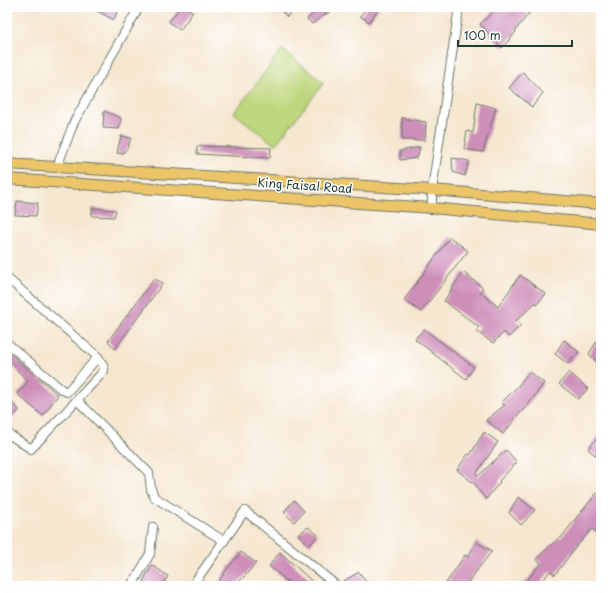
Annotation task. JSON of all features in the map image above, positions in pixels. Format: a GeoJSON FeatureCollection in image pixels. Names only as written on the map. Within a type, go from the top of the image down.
{"type":"FeatureCollection","features":[{"type":"Feature","properties":{"kind":"main road","name":"King Faisal Road"},"geometry":{"type":"LineString","coordinates":[[7,164],[432,190],[601,204]]}},
{"type":"Feature","properties":{"kind":"main road","name":"King Faisal Road"},"geometry":{"type":"LineString","coordinates":[[7,179],[432,208],[601,224]]}},
{"type":"Feature","properties":{"kind":"street"},"geometry":{"type":"LineString","coordinates":[[57,167],[74,122],[139,7]]}},
{"type":"Feature","properties":{"kind":"street"},"geometry":{"type":"LineString","coordinates":[[432,208],[432,190],[459,7]]}},
{"type":"Feature","properties":{"kind":"street"},"geometry":{"type":"LineString","coordinates":[[7,278],[98,357],[103,365],[104,371],[31,449],[7,433]]}},
{"type":"Feature","properties":{"kind":"street"},"geometry":{"type":"LineString","coordinates":[[7,343],[61,390],[68,392],[98,357]]}},
{"type":"Feature","properties":{"kind":"street"},"geometry":{"type":"LineString","coordinates":[[77,400],[149,473],[151,489],[154,497],[224,541]]}},
{"type":"Feature","properties":{"kind":"street"},"geometry":{"type":"LineString","coordinates":[[192,586],[245,511],[337,586]]}},
{"type":"Feature","properties":{"kind":"street"},"geometry":{"type":"LineString","coordinates":[[130,586],[150,554],[153,527]]}},
{"type":"Feature","properties":{"kind":"green space"},"geometry":{"type":"Polygon","coordinates":[[[282,49],[324,83],[275,145],[234,113],[282,49]]]}},
{"type":"Feature","properties":{"kind":"building"},"geometry":{"type":"Polygon","coordinates":[[[90,7],[119,7],[114,20],[90,7]]]}},
{"type":"Feature","properties":{"kind":"building"},"geometry":{"type":"Polygon","coordinates":[[[180,7],[185,7],[193,12],[180,30],[169,22],[180,7]]]}},
{"type":"Feature","properties":{"kind":"building"},"geometry":{"type":"Polygon","coordinates":[[[278,7],[295,7],[287,17],[278,7]]]}},
{"type":"Feature","properties":{"kind":"building"},"geometry":{"type":"Polygon","coordinates":[[[321,7],[336,7],[312,24],[307,19],[321,7]]]}},
{"type":"Feature","properties":{"kind":"building"},"geometry":{"type":"Polygon","coordinates":[[[368,7],[380,7],[369,22],[360,16],[368,7]]]}},
{"type":"Feature","properties":{"kind":"building"},"geometry":{"type":"Polygon","coordinates":[[[498,7],[534,7],[502,48],[480,24],[498,7]]]}},
{"type":"Feature","properties":{"kind":"building"},"geometry":{"type":"Polygon","coordinates":[[[523,72],[543,93],[532,107],[509,88],[523,72]]]}},
{"type":"Feature","properties":{"kind":"building"},"geometry":{"type":"Polygon","coordinates":[[[477,103],[496,108],[483,152],[464,149],[467,131],[473,133],[477,103]]]}},
{"type":"Feature","properties":{"kind":"building"},"geometry":{"type":"Polygon","coordinates":[[[104,111],[121,118],[119,129],[103,128],[104,111]]]}},
{"type":"Feature","properties":{"kind":"building"},"geometry":{"type":"Polygon","coordinates":[[[402,118],[426,122],[425,140],[402,140],[402,118]]]}},
{"type":"Feature","properties":{"kind":"building"},"geometry":{"type":"Polygon","coordinates":[[[121,136],[131,138],[128,147],[122,154],[117,153],[121,136]]]}},
{"type":"Feature","properties":{"kind":"building"},"geometry":{"type":"Polygon","coordinates":[[[197,146],[271,148],[270,158],[197,154],[197,146]]]}},
{"type":"Feature","properties":{"kind":"building"},"geometry":{"type":"Polygon","coordinates":[[[420,147],[417,158],[400,160],[400,151],[420,147]]]}},
{"type":"Feature","properties":{"kind":"building"},"geometry":{"type":"Polygon","coordinates":[[[452,158],[469,161],[465,176],[453,172],[452,158]]]}},
{"type":"Feature","properties":{"kind":"building"},"geometry":{"type":"Polygon","coordinates":[[[17,201],[38,203],[36,216],[15,215],[17,201]]]}},
{"type":"Feature","properties":{"kind":"building"},"geometry":{"type":"Polygon","coordinates":[[[92,208],[116,210],[114,217],[92,216],[92,208]]]}},
{"type":"Feature","properties":{"kind":"building"},"geometry":{"type":"Polygon","coordinates":[[[450,237],[468,251],[421,312],[404,300],[450,237]]]}},
{"type":"Feature","properties":{"kind":"building"},"geometry":{"type":"Polygon","coordinates":[[[463,272],[483,288],[480,292],[498,307],[520,275],[546,294],[537,304],[535,303],[516,321],[521,325],[509,337],[504,332],[493,343],[476,331],[479,327],[444,301],[463,272]]]}},
{"type":"Feature","properties":{"kind":"building"},"geometry":{"type":"Polygon","coordinates":[[[154,279],[163,283],[115,349],[108,341],[154,279]]]}},
{"type":"Feature","properties":{"kind":"building"},"geometry":{"type":"Polygon","coordinates":[[[424,329],[474,367],[466,379],[415,339],[424,329]]]}},
{"type":"Feature","properties":{"kind":"building"},"geometry":{"type":"Polygon","coordinates":[[[564,340],[579,352],[568,364],[555,354],[564,340]]]}},
{"type":"Feature","properties":{"kind":"building"},"geometry":{"type":"Polygon","coordinates":[[[597,341],[601,344],[601,366],[589,354],[597,341]]]}},
{"type":"Feature","properties":{"kind":"building"},"geometry":{"type":"Polygon","coordinates":[[[7,351],[58,395],[43,416],[17,394],[28,382],[7,359],[7,351]]]}},
{"type":"Feature","properties":{"kind":"building"},"geometry":{"type":"Polygon","coordinates":[[[529,372],[544,383],[528,405],[513,420],[514,421],[503,434],[486,420],[505,405],[501,403],[518,386],[529,372]]]}},
{"type":"Feature","properties":{"kind":"building"},"geometry":{"type":"Polygon","coordinates":[[[569,372],[588,389],[578,399],[559,384],[569,372]]]}},
{"type":"Feature","properties":{"kind":"building"},"geometry":{"type":"Polygon","coordinates":[[[7,397],[19,410],[7,423],[7,397]]]}},
{"type":"Feature","properties":{"kind":"building"},"geometry":{"type":"Polygon","coordinates":[[[484,432],[498,442],[476,474],[478,476],[506,450],[517,462],[499,481],[500,482],[486,499],[476,487],[477,486],[457,470],[468,454],[470,455],[484,432]]]}},
{"type":"Feature","properties":{"kind":"building"},"geometry":{"type":"Polygon","coordinates":[[[601,433],[601,460],[588,449],[601,433]]]}},
{"type":"Feature","properties":{"kind":"building"},"geometry":{"type":"Polygon","coordinates":[[[601,488],[601,536],[592,529],[575,548],[555,575],[550,571],[538,586],[522,586],[541,563],[536,559],[560,537],[561,538],[601,488]]]}},
{"type":"Feature","properties":{"kind":"building"},"geometry":{"type":"Polygon","coordinates":[[[518,497],[535,510],[521,525],[509,513],[518,497]]]}},
{"type":"Feature","properties":{"kind":"building"},"geometry":{"type":"Polygon","coordinates":[[[294,500],[304,511],[294,522],[284,512],[294,500]]]}},
{"type":"Feature","properties":{"kind":"building"},"geometry":{"type":"Polygon","coordinates":[[[308,527],[318,535],[310,545],[298,535],[308,527]]]}},
{"type":"Feature","properties":{"kind":"building"},"geometry":{"type":"Polygon","coordinates":[[[476,542],[492,551],[465,586],[444,586],[465,555],[468,557],[476,542]]]}},
{"type":"Feature","properties":{"kind":"building"},"geometry":{"type":"Polygon","coordinates":[[[241,552],[256,563],[234,586],[224,586],[219,581],[241,552]]]}},
{"type":"Feature","properties":{"kind":"building"},"geometry":{"type":"Polygon","coordinates":[[[280,552],[317,586],[293,586],[269,566],[280,552]]]}},
{"type":"Feature","properties":{"kind":"building"},"geometry":{"type":"Polygon","coordinates":[[[152,565],[168,576],[162,586],[149,586],[143,581],[152,565]]]}},
{"type":"Feature","properties":{"kind":"building"},"geometry":{"type":"Polygon","coordinates":[[[359,572],[369,586],[349,586],[344,581],[359,572]]]}}]}
